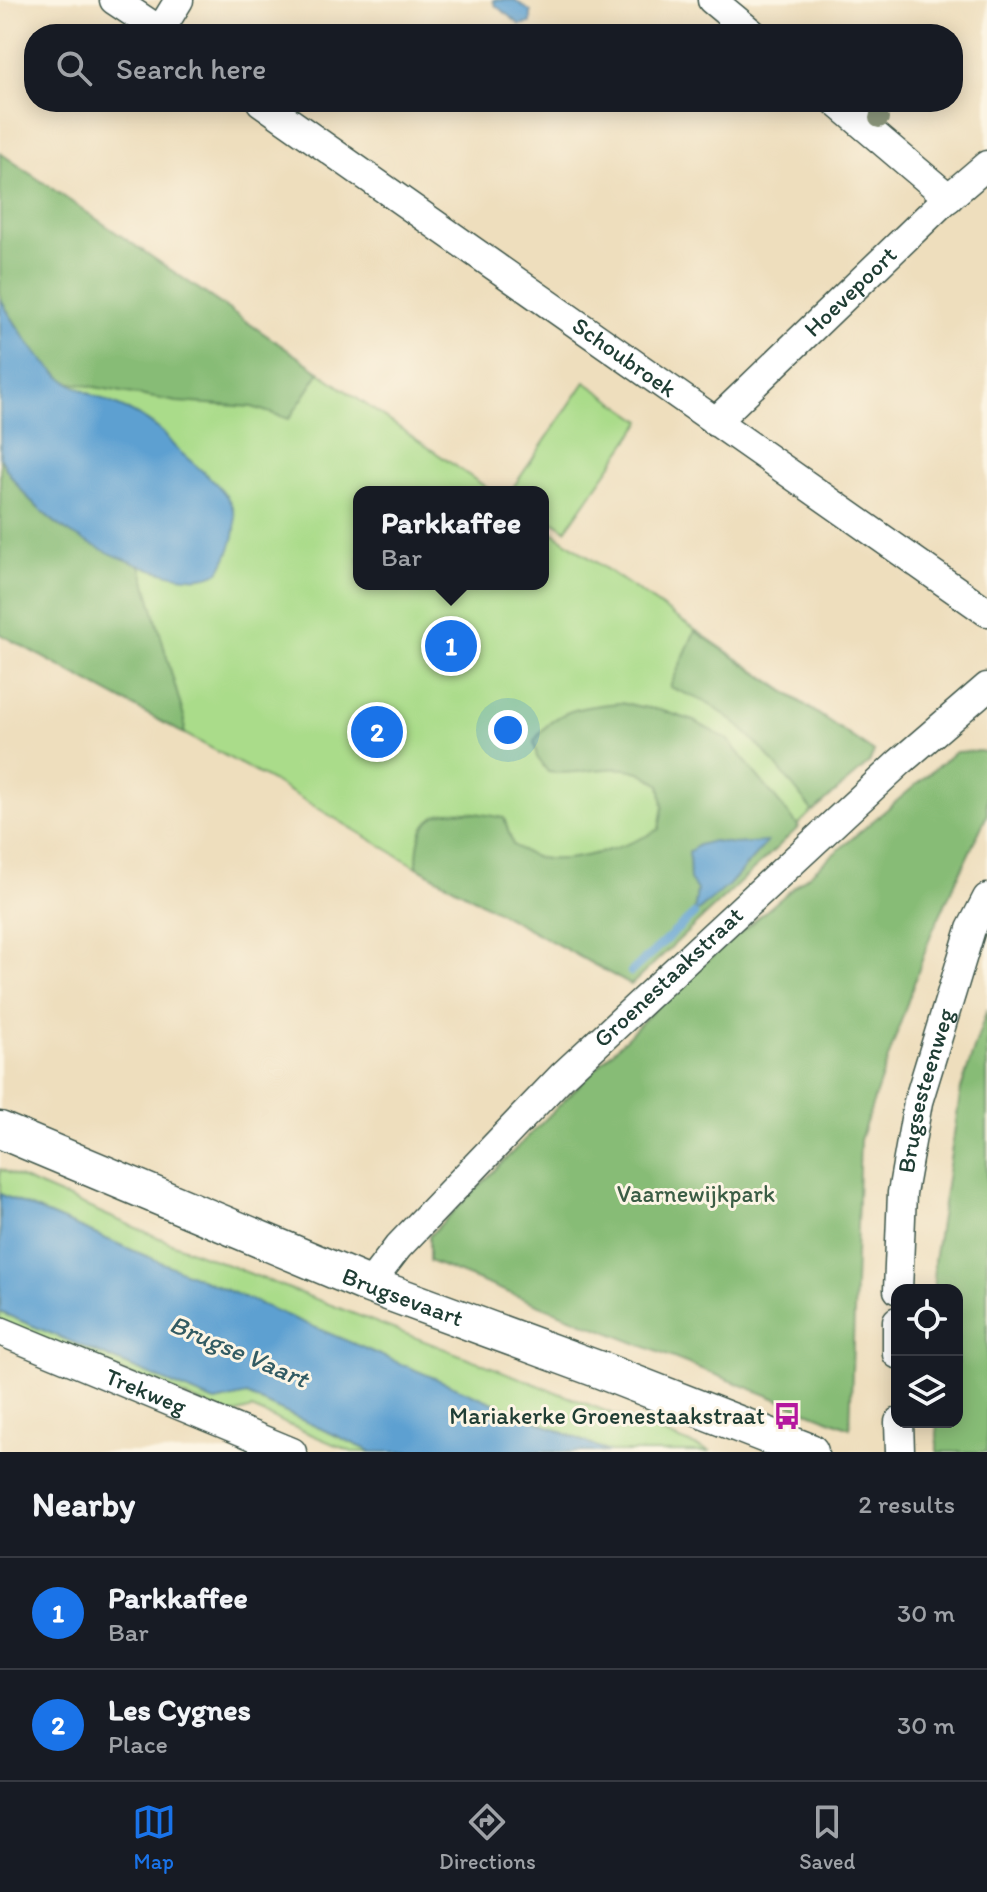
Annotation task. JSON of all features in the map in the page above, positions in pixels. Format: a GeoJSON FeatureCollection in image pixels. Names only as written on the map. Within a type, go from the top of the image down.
{"type":"FeatureCollection","features":[{"type":"Feature","properties":{"kind":"main road","name":"Brugsevaart"},"geometry":{"type":"LineString","coordinates":[[0,1130],[369,1285],[810,1452]]}},
{"type":"Feature","properties":{"kind":"street"},"geometry":{"type":"LineString","coordinates":[[114,0],[150,24]]}},
{"type":"Feature","properties":{"kind":"street"},"geometry":{"type":"LineString","coordinates":[[166,24],[179,0]]}},
{"type":"Feature","properties":{"kind":"street"},"geometry":{"type":"LineString","coordinates":[[712,0],[741,24]]}},
{"type":"Feature","properties":{"kind":"street","name":"Schoubroek"},"geometry":{"type":"LineString","coordinates":[[275,112],[987,612]]}},
{"type":"Feature","properties":{"kind":"street"},"geometry":{"type":"LineString","coordinates":[[848,112],[949,198]]}},
{"type":"Feature","properties":{"kind":"street","name":"Hoevepoort"},"geometry":{"type":"LineString","coordinates":[[715,422],[987,165]]}},
{"type":"Feature","properties":{"kind":"street","name":"Groenestaakstraat"},"geometry":{"type":"LineString","coordinates":[[369,1285],[398,1247],[563,1075],[900,762],[987,687]]}},
{"type":"Feature","properties":{"kind":"street","name":"Brugsesteenweg"},"geometry":{"type":"LineString","coordinates":[[898,1284],[902,1193],[918,1102],[971,929],[987,898]]}},
{"type":"Feature","properties":{"kind":"street","name":"Trekweg"},"geometry":{"type":"LineString","coordinates":[[0,1331],[252,1444],[292,1452]]}},
{"type":"Feature","properties":{"kind":"street"},"geometry":{"type":"LineString","coordinates":[[899,1428],[900,1452]]}},
{"type":"Feature","properties":{"kind":"green space"},"geometry":{"type":"Polygon","coordinates":[[[0,153],[484,486],[353,486],[353,590],[549,590],[549,530],[874,752],[631,985],[417,867],[272,781],[0,634],[0,153]]]}},
{"type":"Feature","properties":{"kind":"green space"},"geometry":{"type":"Polygon","coordinates":[[[0,153],[320,372],[289,419],[252,407],[177,402],[67,382],[36,355],[0,299],[0,153]]]}},
{"type":"Feature","properties":{"kind":"green space"},"geometry":{"type":"Polygon","coordinates":[[[585,382],[642,421],[566,530],[549,518],[549,486],[514,486],[585,382]]]}},
{"type":"Feature","properties":{"kind":"green space"},"geometry":{"type":"Polygon","coordinates":[[[0,457],[31,501],[61,527],[141,566],[185,721],[184,734],[0,634],[0,457]]]}},
{"type":"Feature","properties":{"kind":"green space"},"geometry":{"type":"Polygon","coordinates":[[[695,631],[874,752],[869,763],[813,812],[768,756],[730,718],[699,699],[670,687],[695,631]]]}},
{"type":"Feature","properties":{"kind":"green space"},"geometry":{"type":"Polygon","coordinates":[[[620,703],[660,710],[694,721],[728,740],[799,827],[631,985],[417,867],[418,845],[423,829],[430,819],[453,812],[504,818],[513,845],[533,856],[549,859],[599,853],[659,829],[663,806],[660,785],[644,774],[617,768],[548,772],[537,757],[534,742],[550,722],[582,708],[620,703]],[[713,841],[689,852],[690,879],[697,890],[694,912],[729,885],[766,843],[713,841]]]}},
{"type":"Feature","properties":{"kind":"green space","name":"Vaarnewijkpark"},"geometry":{"type":"Polygon","coordinates":[[[955,752],[987,753],[987,815],[931,934],[860,1140],[850,1428],[429,1261],[429,1236],[685,979],[955,752]]]}},
{"type":"Feature","properties":{"kind":"green space"},"geometry":{"type":"Polygon","coordinates":[[[987,1009],[987,1452],[937,1452],[937,1428],[963,1428],[963,1284],[934,1284],[934,1261],[961,1089],[987,1009]]]}},
{"type":"Feature","properties":{"kind":"green space"},"geometry":{"type":"Polygon","coordinates":[[[0,1169],[171,1243],[711,1452],[609,1452],[0,1194],[0,1169]]]}},
{"type":"Feature","properties":{"kind":"green space"},"geometry":{"type":"Polygon","coordinates":[[[0,1312],[215,1402],[247,1395],[372,1452],[352,1452],[252,1409],[231,1415],[0,1322],[0,1312]]]}},
{"type":"Feature","properties":{"kind":"water"},"geometry":{"type":"Polygon","coordinates":[[[493,0],[515,0],[531,12],[531,23],[519,24],[493,0]]]}},
{"type":"Feature","properties":{"kind":"water"},"geometry":{"type":"Polygon","coordinates":[[[0,299],[29,343],[65,380],[152,424],[222,490],[235,516],[235,531],[219,572],[187,577],[153,570],[117,556],[61,527],[22,490],[0,457],[0,299]]]}},
{"type":"Feature","properties":{"kind":"water"},"geometry":{"type":"Polygon","coordinates":[[[713,841],[734,844],[767,842],[729,885],[694,914],[697,890],[690,880],[689,852],[698,845],[713,841]]]}},
{"type":"Feature","properties":{"kind":"water","name":"Brugse Vaart"},"geometry":{"type":"Polygon","coordinates":[[[0,1194],[609,1452],[372,1452],[247,1395],[215,1402],[0,1312],[0,1194]]]}},
{"type":"Feature","properties":{"kind":"waterway"},"geometry":{"type":"LineString","coordinates":[[631,972],[694,914]]}},
{"type":"Feature","properties":{"kind":"place","name":"Parkkaffee"},"geometry":{"type":"Point","coordinates":[451,646]}},
{"type":"Feature","properties":{"kind":"place","name":"Les Cygnes"},"geometry":{"type":"Point","coordinates":[377,732]}},
{"type":"Feature","properties":{"kind":"place","name":"Mariakerke Groenestaakstraat"},"geometry":{"type":"Point","coordinates":[787,1416]}}]}
